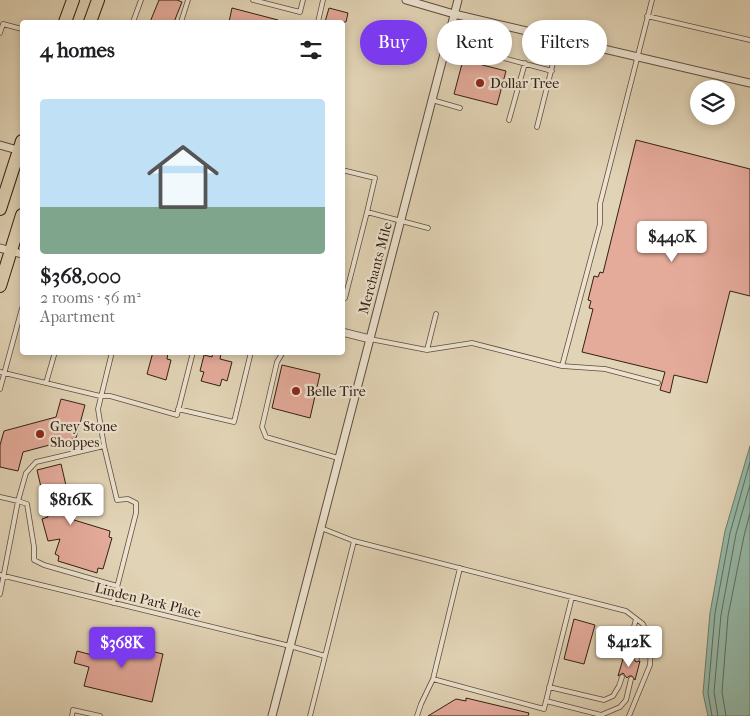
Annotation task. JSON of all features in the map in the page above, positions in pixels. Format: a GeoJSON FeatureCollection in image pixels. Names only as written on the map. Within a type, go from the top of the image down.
{"type":"FeatureCollection","features":[{"type":"Feature","properties":{"kind":"highway"},"geometry":{"type":"LineString","coordinates":[[66,20],[73,0]]}},
{"type":"Feature","properties":{"kind":"highway"},"geometry":{"type":"LineString","coordinates":[[91,20],[98,0]]}},
{"type":"Feature","properties":{"kind":"highway"},"geometry":{"type":"LineString","coordinates":[[1,201],[20,151]]}},
{"type":"Feature","properties":{"kind":"highway"},"geometry":{"type":"LineString","coordinates":[[0,286],[20,222]]}},
{"type":"Feature","properties":{"kind":"street"},"geometry":{"type":"LineString","coordinates":[[406,0],[522,30]]}},
{"type":"Feature","properties":{"kind":"street","name":"Merchants Mile"},"geometry":{"type":"LineString","coordinates":[[272,716],[458,0]]}},
{"type":"Feature","properties":{"kind":"street"},"geometry":{"type":"LineString","coordinates":[[607,50],[750,83]]}},
{"type":"Feature","properties":{"kind":"street"},"geometry":{"type":"LineString","coordinates":[[0,145],[20,148]]}},
{"type":"Feature","properties":{"kind":"street"},"geometry":{"type":"LineString","coordinates":[[345,333],[370,339]]}},
{"type":"Feature","properties":{"kind":"lane"},"geometry":{"type":"LineString","coordinates":[[134,20],[141,0]]}},
{"type":"Feature","properties":{"kind":"lane"},"geometry":{"type":"LineString","coordinates":[[182,20],[188,0]]}},
{"type":"Feature","properties":{"kind":"lane"},"geometry":{"type":"LineString","coordinates":[[253,0],[300,12],[303,0]]}},
{"type":"Feature","properties":{"kind":"lane"},"geometry":{"type":"LineString","coordinates":[[318,20],[323,0]]}},
{"type":"Feature","properties":{"kind":"lane"},"geometry":{"type":"LineString","coordinates":[[562,366],[600,224],[600,204],[652,0]]}},
{"type":"Feature","properties":{"kind":"lane"},"geometry":{"type":"LineString","coordinates":[[648,16],[750,40]]}},
{"type":"Feature","properties":{"kind":"lane"},"geometry":{"type":"LineString","coordinates":[[0,33],[1,23],[20,28]]}},
{"type":"Feature","properties":{"kind":"lane"},"geometry":{"type":"LineString","coordinates":[[509,120],[524,65]]}},
{"type":"Feature","properties":{"kind":"lane"},"geometry":{"type":"LineString","coordinates":[[532,65],[552,71]]}},
{"type":"Feature","properties":{"kind":"lane"},"geometry":{"type":"LineString","coordinates":[[537,127],[553,65]]}},
{"type":"Feature","properties":{"kind":"lane"},"geometry":{"type":"LineString","coordinates":[[432,100],[460,108]]}},
{"type":"Feature","properties":{"kind":"lane"},"geometry":{"type":"LineString","coordinates":[[345,171],[375,178],[345,298]]}},
{"type":"Feature","properties":{"kind":"lane"},"geometry":{"type":"LineString","coordinates":[[366,212],[428,228]]}},
{"type":"Feature","properties":{"kind":"lane"},"geometry":{"type":"LineString","coordinates":[[0,388],[2,372],[20,314]]}},
{"type":"Feature","properties":{"kind":"lane"},"geometry":{"type":"LineString","coordinates":[[427,350],[436,314]]}},
{"type":"Feature","properties":{"kind":"lane"},"geometry":{"type":"LineString","coordinates":[[370,339],[427,350],[472,342],[562,366],[605,369],[658,383]]}},
{"type":"Feature","properties":{"kind":"lane"},"geometry":{"type":"LineString","coordinates":[[46,383],[54,355]]}},
{"type":"Feature","properties":{"kind":"lane"},"geometry":{"type":"LineString","coordinates":[[111,355],[98,410],[104,446],[117,500],[128,499],[136,503],[136,513],[113,603]]}},
{"type":"Feature","properties":{"kind":"lane"},"geometry":{"type":"LineString","coordinates":[[2,372],[100,396],[110,396],[177,415],[192,355]]}},
{"type":"Feature","properties":{"kind":"lane"},"geometry":{"type":"LineString","coordinates":[[178,409],[234,422],[250,355]]}},
{"type":"Feature","properties":{"kind":"lane"},"geometry":{"type":"LineString","coordinates":[[281,355],[277,362],[262,427],[266,437],[338,458]]}},
{"type":"Feature","properties":{"kind":"lane"},"geometry":{"type":"LineString","coordinates":[[0,594],[2,576],[26,473],[36,462],[104,446]]}},
{"type":"Feature","properties":{"kind":"lane"},"geometry":{"type":"LineString","coordinates":[[0,497],[26,504],[34,547],[34,560],[44,565],[117,586]]}},
{"type":"Feature","properties":{"kind":"lane"},"geometry":{"type":"LineString","coordinates":[[321,528],[354,541],[626,611],[643,624],[651,646],[650,664],[629,716]]}},
{"type":"Feature","properties":{"kind":"lane"},"geometry":{"type":"LineString","coordinates":[[310,716],[354,541]]}},
{"type":"Feature","properties":{"kind":"lane"},"geometry":{"type":"LineString","coordinates":[[418,716],[421,704],[433,679],[460,568]]}},
{"type":"Feature","properties":{"kind":"lane","name":"Linden Park Place"},"geometry":{"type":"LineString","coordinates":[[2,576],[325,656]]}},
{"type":"Feature","properties":{"kind":"lane"},"geometry":{"type":"LineString","coordinates":[[433,679],[544,709],[572,597]]}},
{"type":"Feature","properties":{"kind":"lane"},"geometry":{"type":"LineString","coordinates":[[626,657],[636,619]]}},
{"type":"Feature","properties":{"kind":"lane"},"geometry":{"type":"LineString","coordinates":[[637,659],[644,628]]}},
{"type":"Feature","properties":{"kind":"lane"},"geometry":{"type":"LineString","coordinates":[[549,687],[604,700],[613,696],[622,677]]}},
{"type":"Feature","properties":{"kind":"lane"},"geometry":{"type":"LineString","coordinates":[[546,701],[601,715],[620,708],[626,700],[632,679]]}},
{"type":"Feature","properties":{"kind":"lane"},"geometry":{"type":"LineString","coordinates":[[72,716],[74,710],[100,716]]}},
{"type":"Feature","properties":{"kind":"water"},"geometry":{"type":"Polygon","coordinates":[[[750,446],[750,716],[708,716],[703,693],[710,613],[725,531],[750,446]]]}},
{"type":"Feature","properties":{"kind":"building"},"geometry":{"type":"Polygon","coordinates":[[[159,0],[177,0],[182,2],[175,20],[151,20],[159,0]]]}},
{"type":"Feature","properties":{"kind":"building"},"geometry":{"type":"Polygon","coordinates":[[[232,8],[278,20],[229,20],[232,8]]]}},
{"type":"Feature","properties":{"kind":"building"},"geometry":{"type":"Polygon","coordinates":[[[329,8],[348,13],[346,22],[345,20],[326,20],[329,8]]]}},
{"type":"Feature","properties":{"kind":"building","name":"Dollar Tree"},"geometry":{"type":"Polygon","coordinates":[[[462,65],[483,65],[506,71],[497,105],[454,94],[462,65]]]}},
{"type":"Feature","properties":{"kind":"building"},"geometry":{"type":"Polygon","coordinates":[[[636,140],[750,169],[750,296],[730,291],[707,383],[674,375],[670,393],[660,390],[665,372],[582,352],[593,309],[589,308],[591,301],[588,300],[594,276],[598,277],[600,272],[603,273],[636,140]]]}},
{"type":"Feature","properties":{"kind":"building"},"geometry":{"type":"Polygon","coordinates":[[[152,355],[168,355],[167,359],[171,360],[166,380],[147,374],[152,355]]]}},
{"type":"Feature","properties":{"kind":"building"},"geometry":{"type":"Polygon","coordinates":[[[204,355],[212,357],[212,355],[221,355],[220,359],[232,362],[227,381],[222,379],[220,386],[201,381],[204,372],[200,371],[204,355]]]}},
{"type":"Feature","properties":{"kind":"building","name":"Belle Tire"},"geometry":{"type":"Polygon","coordinates":[[[282,365],[320,374],[310,418],[272,408],[282,365]]]}},
{"type":"Feature","properties":{"kind":"building","name":"Grey Stone Shoppes"},"geometry":{"type":"Polygon","coordinates":[[[61,399],[85,405],[76,438],[23,452],[18,471],[0,467],[0,445],[4,431],[56,417],[61,399]]]}},
{"type":"Feature","properties":{"kind":"building"},"geometry":{"type":"Polygon","coordinates":[[[61,464],[74,520],[110,531],[109,537],[112,538],[103,569],[98,568],[97,573],[58,561],[59,556],[55,554],[60,539],[48,541],[42,519],[48,517],[37,470],[61,464]]]}},
{"type":"Feature","properties":{"kind":"building"},"geometry":{"type":"Polygon","coordinates":[[[574,619],[595,625],[584,664],[564,659],[574,619]]]}},
{"type":"Feature","properties":{"kind":"building"},"geometry":{"type":"Polygon","coordinates":[[[96,638],[163,654],[152,702],[84,686],[89,667],[74,663],[77,651],[92,655],[96,638]]]}},
{"type":"Feature","properties":{"kind":"building"},"geometry":{"type":"Polygon","coordinates":[[[630,657],[636,662],[640,661],[635,680],[632,676],[627,678],[623,673],[618,676],[623,659],[626,661],[630,657]]]}},
{"type":"Feature","properties":{"kind":"building"},"geometry":{"type":"Polygon","coordinates":[[[466,698],[529,713],[528,716],[428,716],[456,699],[466,701],[466,698]]]}},
{"type":"Feature","properties":{"kind":"place","name":"Dollar Tree"},"geometry":{"type":"Point","coordinates":[480,83]}},
{"type":"Feature","properties":{"kind":"place","name":"Belle Tire"},"geometry":{"type":"Point","coordinates":[296,391]}},
{"type":"Feature","properties":{"kind":"place","name":"Grey Stone Shoppes"},"geometry":{"type":"Point","coordinates":[40,434]}}]}
